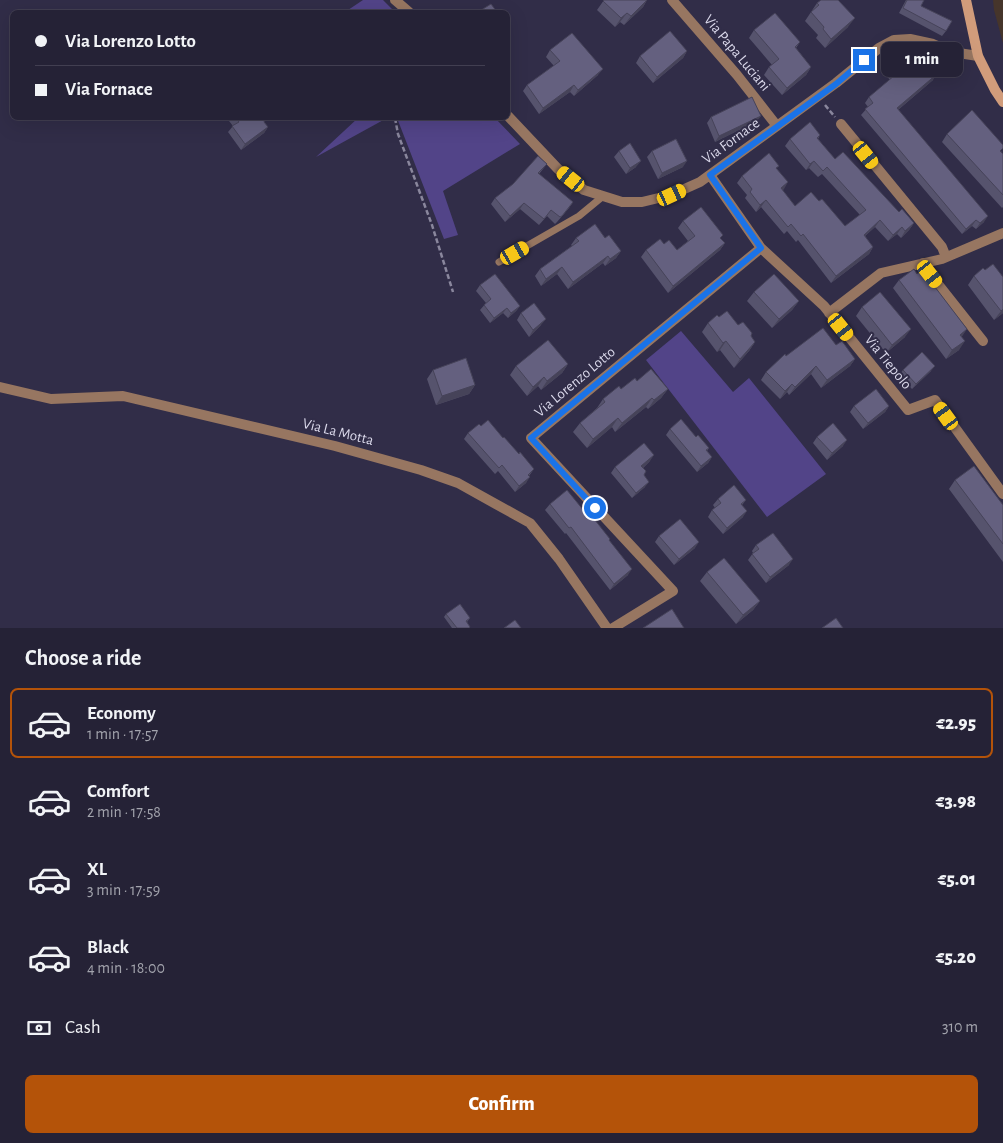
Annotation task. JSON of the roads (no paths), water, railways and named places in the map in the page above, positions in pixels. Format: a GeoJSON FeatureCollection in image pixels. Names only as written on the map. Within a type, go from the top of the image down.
{"type":"FeatureCollection","features":[{"type":"Feature","properties":{"kind":"street"},"geometry":{"type":"LineString","coordinates":[[395,0],[407,10]]}},
{"type":"Feature","properties":{"kind":"street","name":"Via Papa Luciani"},"geometry":{"type":"LineString","coordinates":[[672,0],[738,75],[777,126]]}},
{"type":"Feature","properties":{"kind":"street"},"geometry":{"type":"LineString","coordinates":[[966,0],[978,56],[1003,102]]}},
{"type":"Feature","properties":{"kind":"street","name":"Via Fornace"},"geometry":{"type":"LineString","coordinates":[[510,118],[558,169],[584,190],[622,202],[642,202],[672,195],[700,182],[818,96],[878,48],[894,40],[918,41],[933,44],[952,52],[978,56]]}},
{"type":"Feature","properties":{"kind":"street"},"geometry":{"type":"LineString","coordinates":[[841,124],[942,247],[946,257]]}},
{"type":"Feature","properties":{"kind":"street","name":"Via Tiepolo"},"geometry":{"type":"LineString","coordinates":[[710,175],[761,248],[830,313],[908,410],[935,400],[1003,494]]}},
{"type":"Feature","properties":{"kind":"street"},"geometry":{"type":"LineString","coordinates":[[830,313],[881,273],[946,257],[1003,233]]}},
{"type":"Feature","properties":{"kind":"street","name":"Via Lorenzo Lotto"},"geometry":{"type":"LineString","coordinates":[[614,628],[673,591],[531,438],[761,248]]}},
{"type":"Feature","properties":{"kind":"street"},"geometry":{"type":"LineString","coordinates":[[923,263],[983,341]]}},
{"type":"Feature","properties":{"kind":"street","name":"Via La Motta"},"geometry":{"type":"LineString","coordinates":[[0,387],[51,400],[122,396],[335,446],[458,482],[530,523],[559,559],[607,628]]}},
{"type":"Feature","properties":{"kind":"lane"},"geometry":{"type":"LineString","coordinates":[[499,262],[579,216],[602,197]]}}]}
